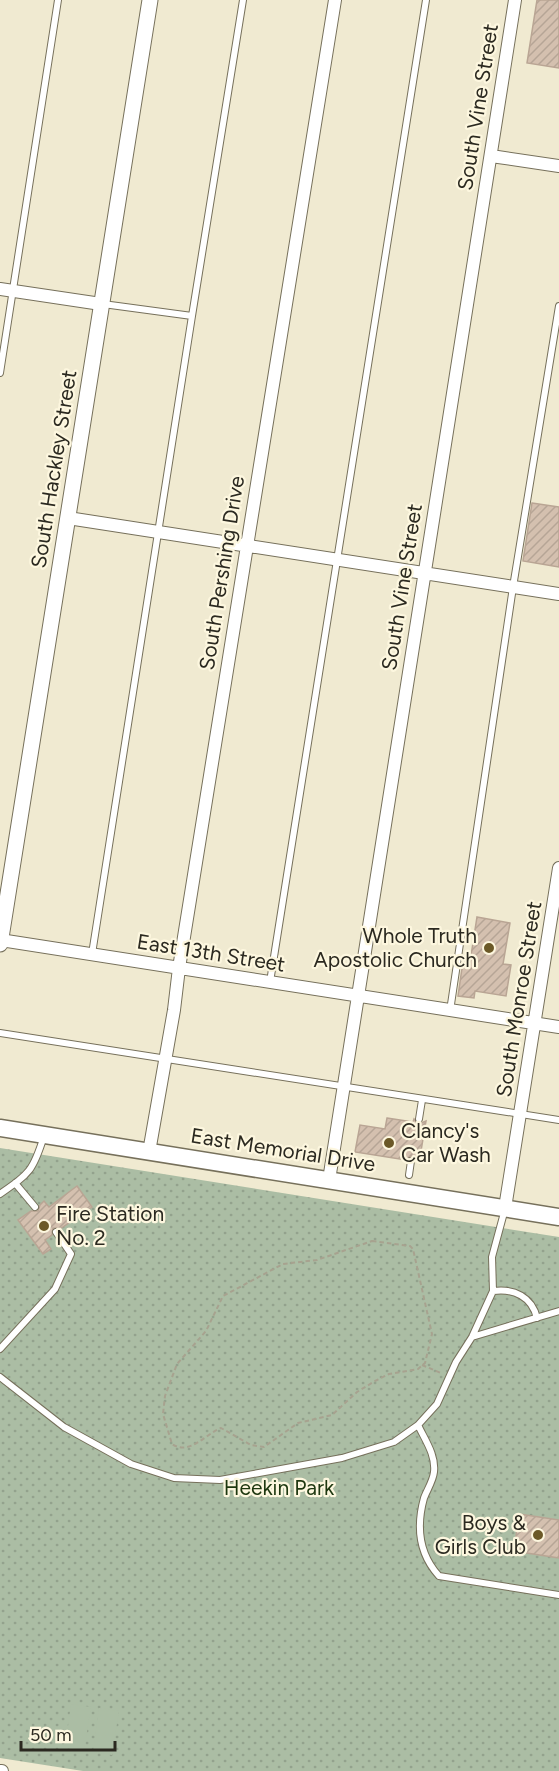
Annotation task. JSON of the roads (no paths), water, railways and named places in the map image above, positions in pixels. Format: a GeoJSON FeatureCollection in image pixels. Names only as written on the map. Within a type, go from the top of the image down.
{"type":"FeatureCollection","features":[{"type":"Feature","properties":{"kind":"main road","name":"East Memorial Drive"},"geometry":{"type":"LineString","coordinates":[[0,1128],[559,1217]]}},
{"type":"Feature","properties":{"kind":"street","name":"South Hackley Street"},"geometry":{"type":"LineString","coordinates":[[0,944],[150,0]]}},
{"type":"Feature","properties":{"kind":"street","name":"South Pershing Drive"},"geometry":{"type":"LineString","coordinates":[[149,1152],[335,0]]}},
{"type":"Feature","properties":{"kind":"street","name":"South Vine Street"},"geometry":{"type":"LineString","coordinates":[[329,1180],[514,0]]}},
{"type":"Feature","properties":{"kind":"street"},"geometry":{"type":"LineString","coordinates":[[491,156],[559,166]]}},
{"type":"Feature","properties":{"kind":"street"},"geometry":{"type":"LineString","coordinates":[[6,290],[101,304]]}},
{"type":"Feature","properties":{"kind":"street"},"geometry":{"type":"LineString","coordinates":[[68,518],[559,594]]}},
{"type":"Feature","properties":{"kind":"street","name":"South Monroe Street"},"geometry":{"type":"LineString","coordinates":[[505,1208],[559,868]]}},
{"type":"Feature","properties":{"kind":"street","name":"East 13th Street"},"geometry":{"type":"LineString","coordinates":[[0,940],[559,1028]]}},
{"type":"Feature","properties":{"kind":"lane"},"geometry":{"type":"LineString","coordinates":[[0,373],[6,290],[58,0]]}},
{"type":"Feature","properties":{"kind":"lane"},"geometry":{"type":"LineString","coordinates":[[92,954],[243,0]]}},
{"type":"Feature","properties":{"kind":"lane"},"geometry":{"type":"LineString","coordinates":[[270,982],[426,0]]}},
{"type":"Feature","properties":{"kind":"lane"},"geometry":{"type":"LineString","coordinates":[[101,304],[192,316]]}},
{"type":"Feature","properties":{"kind":"lane"},"geometry":{"type":"LineString","coordinates":[[450,1011],[513,587],[559,306]]}},
{"type":"Feature","properties":{"kind":"lane"},"geometry":{"type":"LineString","coordinates":[[0,1033],[559,1120]]}},
{"type":"Feature","properties":{"kind":"lane"},"geometry":{"type":"LineString","coordinates":[[419,1119],[422,1100]]}},
{"type":"Feature","properties":{"kind":"lane"},"geometry":{"type":"LineString","coordinates":[[0,1194],[35,1165],[44,1135]]}},
{"type":"Feature","properties":{"kind":"lane"},"geometry":{"type":"LineString","coordinates":[[409,1175],[411,1161]]}},
{"type":"Feature","properties":{"kind":"lane"},"geometry":{"type":"LineString","coordinates":[[15,1183],[36,1208]]}},
{"type":"Feature","properties":{"kind":"lane"},"geometry":{"type":"LineString","coordinates":[[0,1377],[64,1427],[131,1464],[174,1478],[220,1480],[342,1458],[394,1442],[418,1425],[437,1404],[494,1291],[492,1257],[505,1208]]}},
{"type":"Feature","properties":{"kind":"lane"},"geometry":{"type":"LineString","coordinates":[[0,1349],[55,1289],[71,1254],[56,1232]]}},
{"type":"Feature","properties":{"kind":"lane"},"geometry":{"type":"LineString","coordinates":[[494,1291],[514,1291],[529,1300],[537,1318]]}},
{"type":"Feature","properties":{"kind":"lane"},"geometry":{"type":"LineString","coordinates":[[472,1336],[559,1311]]}},
{"type":"Feature","properties":{"kind":"lane"},"geometry":{"type":"LineString","coordinates":[[418,1425],[433,1457],[434,1474],[419,1523],[422,1548],[428,1564],[439,1576],[559,1595]]}},
{"type":"Feature","properties":{"kind":"place","name":"Whole Truth Apostolic Church"},"geometry":{"type":"Point","coordinates":[489,948]}},
{"type":"Feature","properties":{"kind":"place","name":"Clancy's Car Wash"},"geometry":{"type":"Point","coordinates":[389,1143]}},
{"type":"Feature","properties":{"kind":"place","name":"Fire Station No. 2"},"geometry":{"type":"Point","coordinates":[44,1226]}},
{"type":"Feature","properties":{"kind":"place","name":"Boys & Girls Club"},"geometry":{"type":"Point","coordinates":[538,1535]}},
{"type":"Feature","properties":{"kind":"park label","name":"Heekin Park"},"geometry":{"type":"Point","coordinates":[279,1488]}}]}
